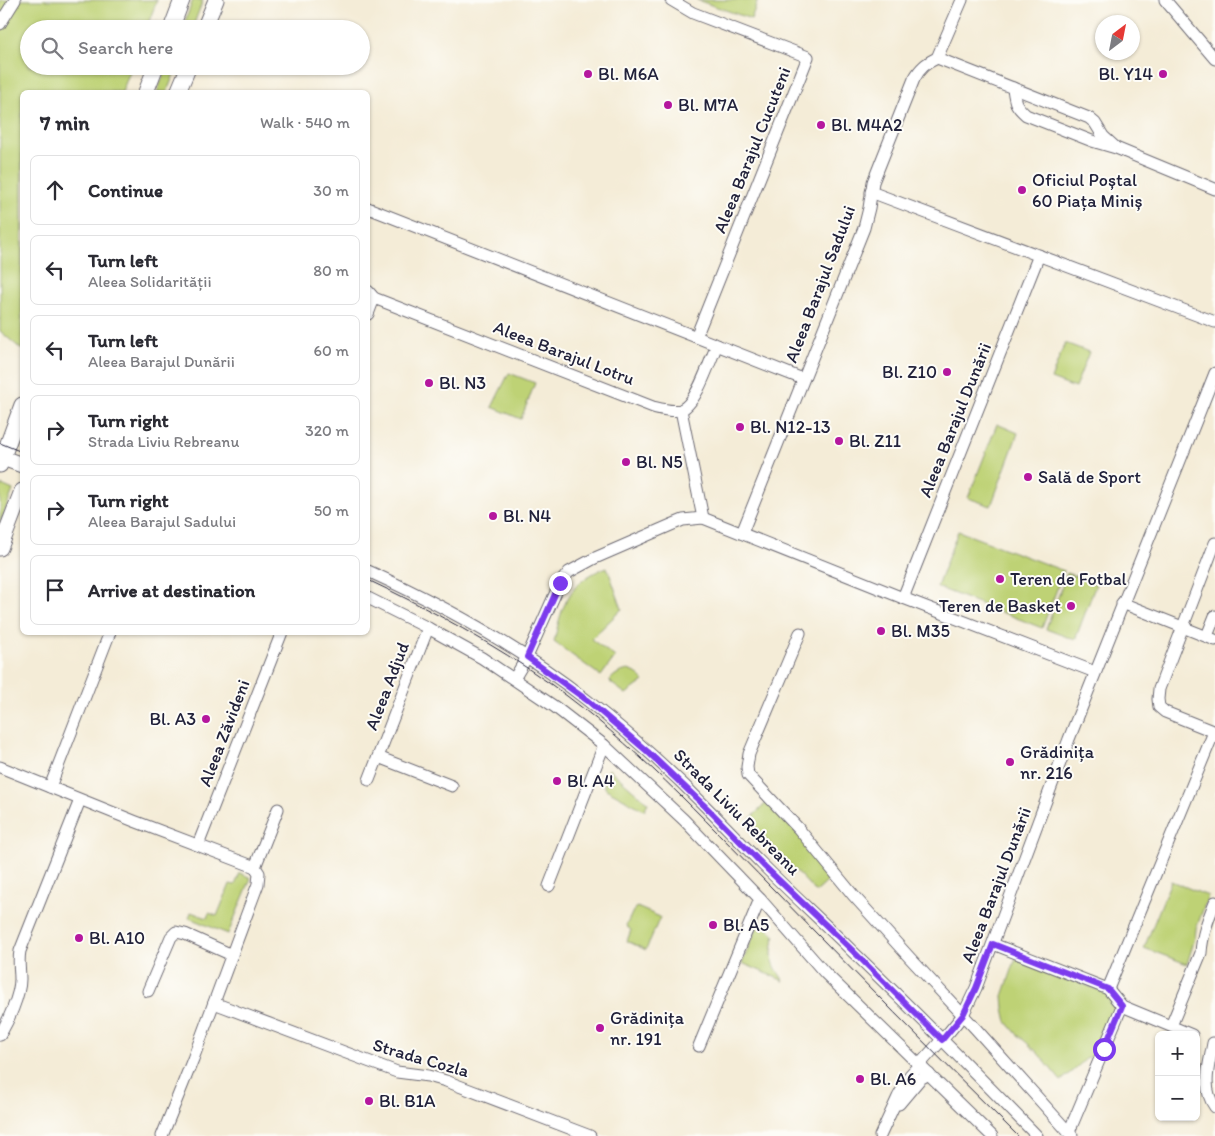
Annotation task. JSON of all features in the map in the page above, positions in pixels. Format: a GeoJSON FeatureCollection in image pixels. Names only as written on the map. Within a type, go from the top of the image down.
{"type":"FeatureCollection","features":[{"type":"Feature","properties":{"kind":"main road"},"geometry":{"type":"LineString","coordinates":[[174,20],[182,0]]}},
{"type":"Feature","properties":{"kind":"main road"},"geometry":{"type":"LineString","coordinates":[[208,20],[216,0]]}},
{"type":"Feature","properties":{"kind":"main road"},"geometry":{"type":"LineString","coordinates":[[147,90],[153,75]]}},
{"type":"Feature","properties":{"kind":"main road"},"geometry":{"type":"LineString","coordinates":[[179,90],[185,75]]}},
{"type":"Feature","properties":{"kind":"main road"},"geometry":{"type":"LineString","coordinates":[[20,409],[1,460],[20,465]]}},
{"type":"Feature","properties":{"kind":"main road"},"geometry":{"type":"LineString","coordinates":[[0,548],[20,496]]}},
{"type":"Feature","properties":{"kind":"street"},"geometry":{"type":"LineString","coordinates":[[0,24],[15,0]]}},
{"type":"Feature","properties":{"kind":"street","name":"Aleea Barajul Cucuteni"},"geometry":{"type":"LineString","coordinates":[[671,0],[693,13],[808,57],[696,337]]}},
{"type":"Feature","properties":{"kind":"street"},"geometry":{"type":"LineString","coordinates":[[962,0],[937,58],[1089,118],[1095,123],[1103,136],[1116,148]]}},
{"type":"Feature","properties":{"kind":"street"},"geometry":{"type":"LineString","coordinates":[[1165,0],[1215,60]]}},
{"type":"Feature","properties":{"kind":"street","name":"Aleea Barajul Sadului"},"geometry":{"type":"LineString","coordinates":[[742,533],[864,228],[873,182],[914,80],[919,69],[937,58]]}},
{"type":"Feature","properties":{"kind":"street"},"geometry":{"type":"LineString","coordinates":[[1013,88],[1015,102],[1018,108],[1026,115],[1092,141],[1116,148],[1215,189]]}},
{"type":"Feature","properties":{"kind":"street"},"geometry":{"type":"LineString","coordinates":[[871,192],[1215,322]]}},
{"type":"Feature","properties":{"kind":"street"},"geometry":{"type":"LineString","coordinates":[[370,209],[803,379]]}},
{"type":"Feature","properties":{"kind":"street","name":"Aleea Barajul Dunării"},"geometry":{"type":"LineString","coordinates":[[903,598],[1039,255]]}},
{"type":"Feature","properties":{"kind":"street","name":"Aleea Barajul Lotru"},"geometry":{"type":"LineString","coordinates":[[371,294],[652,407],[671,411],[681,410]]}},
{"type":"Feature","properties":{"kind":"street"},"geometry":{"type":"LineString","coordinates":[[703,518],[681,410],[689,405],[695,396],[717,345]]}},
{"type":"Feature","properties":{"kind":"street","name":"Aleea Barajul Dunării"},"geometry":{"type":"LineString","coordinates":[[880,1136],[910,1075],[963,1015],[976,988],[1095,672],[1211,396],[1215,374]]}},
{"type":"Feature","properties":{"kind":"street"},"geometry":{"type":"LineString","coordinates":[[514,679],[527,657],[560,583],[569,572],[595,558],[692,518],[703,518],[1095,672]]}},
{"type":"Feature","properties":{"kind":"street"},"geometry":{"type":"LineString","coordinates":[[1108,989],[1215,732],[1165,712],[1159,707],[1158,699],[1159,689],[1215,543]]}},
{"type":"Feature","properties":{"kind":"street","name":"Strada Liviu Rebreanu"},"geometry":{"type":"LineString","coordinates":[[370,572],[484,630],[527,657],[588,701],[648,752],[710,811],[763,865],[854,952],[1037,1136]]}},
{"type":"Feature","properties":{"kind":"street"},"geometry":{"type":"LineString","coordinates":[[370,599],[482,658],[555,707],[604,746],[684,820],[760,898],[825,973],[992,1136]]}},
{"type":"Feature","properties":{"kind":"street"},"geometry":{"type":"LineString","coordinates":[[1122,604],[1211,638],[1215,616]]}},
{"type":"Feature","properties":{"kind":"street","name":"Aleea Adjud"},"geometry":{"type":"LineString","coordinates":[[369,780],[428,628]]}},
{"type":"Feature","properties":{"kind":"street","name":"Strada Liviu Rebreanu"},"geometry":{"type":"LineString","coordinates":[[800,633],[749,754],[748,775],[798,828],[853,895],[908,957],[1070,1134]]}},
{"type":"Feature","properties":{"kind":"street"},"geometry":{"type":"LineString","coordinates":[[50,788],[109,635]]}},
{"type":"Feature","properties":{"kind":"street","name":"Aleea Zăvideni"},"geometry":{"type":"LineString","coordinates":[[198,846],[281,635]]}},
{"type":"Feature","properties":{"kind":"street"},"geometry":{"type":"LineString","coordinates":[[548,886],[604,746]]}},
{"type":"Feature","properties":{"kind":"street","name":"Aleea Adjud"},"geometry":{"type":"LineString","coordinates":[[378,757],[452,786]]}},
{"type":"Feature","properties":{"kind":"street"},"geometry":{"type":"LineString","coordinates":[[0,767],[254,867],[259,873],[258,884],[232,955],[162,1136]]}},
{"type":"Feature","properties":{"kind":"street"},"geometry":{"type":"LineString","coordinates":[[0,1035],[19,990],[20,951],[80,800]]}},
{"type":"Feature","properties":{"kind":"street"},"geometry":{"type":"LineString","coordinates":[[254,867],[278,809]]}},
{"type":"Feature","properties":{"kind":"street"},"geometry":{"type":"LineString","coordinates":[[699,1046],[760,898]]}},
{"type":"Feature","properties":{"kind":"street"},"geometry":{"type":"LineString","coordinates":[[1171,1026],[1201,954],[1205,928],[1215,902]]}},
{"type":"Feature","properties":{"kind":"street"},"geometry":{"type":"LineString","coordinates":[[148,991],[171,936],[176,932],[185,934],[232,955]]}},
{"type":"Feature","properties":{"kind":"street"},"geometry":{"type":"LineString","coordinates":[[993,944],[1108,989],[1122,1006],[1183,1031]]}},
{"type":"Feature","properties":{"kind":"street","name":"Strada Cozla"},"geometry":{"type":"LineString","coordinates":[[214,1002],[397,1072],[428,1076],[446,1081],[590,1136]]}},
{"type":"Feature","properties":{"kind":"street"},"geometry":{"type":"LineString","coordinates":[[1070,1134],[1122,1006]]}},
{"type":"Feature","properties":{"kind":"street"},"geometry":{"type":"LineString","coordinates":[[1200,1038],[1214,1043],[1207,1089],[1209,1099],[1215,1107]]}},
{"type":"Feature","properties":{"kind":"street"},"geometry":{"type":"LineString","coordinates":[[892,1110],[900,1104],[920,1079],[929,1074]]}},
{"type":"Feature","properties":{"kind":"green space"},"geometry":{"type":"Polygon","coordinates":[[[0,0],[157,0],[149,20],[20,20],[20,75],[129,75],[123,90],[20,90],[20,348],[0,331],[0,0]]]}},
{"type":"Feature","properties":{"kind":"green space"},"geometry":{"type":"Polygon","coordinates":[[[193,0],[203,0],[195,20],[185,20],[193,0]]]}},
{"type":"Feature","properties":{"kind":"green space"},"geometry":{"type":"Polygon","coordinates":[[[697,0],[758,0],[751,19],[697,0]]]}},
{"type":"Feature","properties":{"kind":"green space"},"geometry":{"type":"Polygon","coordinates":[[[164,75],[174,75],[168,90],[158,90],[164,75]]]}},
{"type":"Feature","properties":{"kind":"green space"},"geometry":{"type":"Polygon","coordinates":[[[1065,343],[1089,352],[1075,388],[1051,379],[1065,343]]]}},
{"type":"Feature","properties":{"kind":"green space"},"geometry":{"type":"Polygon","coordinates":[[[509,373],[535,383],[521,419],[492,407],[509,373]]]}},
{"type":"Feature","properties":{"kind":"green space"},"geometry":{"type":"Polygon","coordinates":[[[997,424],[1018,433],[991,506],[968,498],[997,424]]]}},
{"type":"Feature","properties":{"kind":"green space"},"geometry":{"type":"Polygon","coordinates":[[[2,485],[13,490],[0,524],[0,489],[2,485]]]}},
{"type":"Feature","properties":{"kind":"green space","name":"Teren de Fotbal"},"geometry":{"type":"Polygon","coordinates":[[[958,531],[1064,571],[1042,628],[937,587],[958,531]]]}},
{"type":"Feature","properties":{"kind":"green space"},"geometry":{"type":"Polygon","coordinates":[[[607,567],[622,609],[591,639],[615,657],[601,676],[554,642],[560,617],[569,596],[583,580],[607,567]]]}},
{"type":"Feature","properties":{"kind":"green space","name":"Teren de Basket"},"geometry":{"type":"Polygon","coordinates":[[[1067,573],[1096,584],[1075,640],[1046,629],[1067,573]]]}},
{"type":"Feature","properties":{"kind":"green space"},"geometry":{"type":"Polygon","coordinates":[[[628,670],[636,673],[644,681],[626,694],[611,683],[610,680],[614,676],[628,670]]]}},
{"type":"Feature","properties":{"kind":"green space"},"geometry":{"type":"Polygon","coordinates":[[[609,769],[648,803],[644,810],[606,789],[604,785],[605,778],[609,769]]]}},
{"type":"Feature","properties":{"kind":"green space"},"geometry":{"type":"Polygon","coordinates":[[[768,801],[835,875],[816,892],[748,821],[768,801]]]}},
{"type":"Feature","properties":{"kind":"green space"},"geometry":{"type":"Polygon","coordinates":[[[240,873],[251,878],[228,934],[189,918],[191,912],[207,918],[209,913],[217,916],[230,884],[235,885],[240,873]]]}},
{"type":"Feature","properties":{"kind":"green space"},"geometry":{"type":"Polygon","coordinates":[[[1171,881],[1208,896],[1196,929],[1187,964],[1144,948],[1171,881]]]}},
{"type":"Feature","properties":{"kind":"green space"},"geometry":{"type":"Polygon","coordinates":[[[637,907],[660,917],[646,950],[627,941],[631,930],[626,926],[637,907]]]}},
{"type":"Feature","properties":{"kind":"green space"},"geometry":{"type":"Polygon","coordinates":[[[760,920],[775,936],[772,950],[773,960],[784,981],[742,963],[760,920]]]}},
{"type":"Feature","properties":{"kind":"green space"},"geometry":{"type":"Polygon","coordinates":[[[1016,958],[1104,992],[1118,1006],[1098,1056],[1095,1055],[1087,1058],[1061,1081],[1037,1052],[1007,1022],[1003,996],[1016,958]]]}},
{"type":"Feature","properties":{"kind":"tram line"},"geometry":{"type":"LineString","coordinates":[[0,443],[20,451]]}},
{"type":"Feature","properties":{"kind":"tram line"},"geometry":{"type":"LineString","coordinates":[[370,581],[416,603],[508,656],[552,685],[611,731],[666,781],[1018,1136]]}},
{"type":"Feature","properties":{"kind":"place","name":"Bl. M6A"},"geometry":{"type":"Point","coordinates":[588,74]}},
{"type":"Feature","properties":{"kind":"place","name":"Bl. Y14"},"geometry":{"type":"Point","coordinates":[1163,74]}},
{"type":"Feature","properties":{"kind":"place","name":"Bl. M7A"},"geometry":{"type":"Point","coordinates":[668,105]}},
{"type":"Feature","properties":{"kind":"place","name":"Bl. M4A2"},"geometry":{"type":"Point","coordinates":[821,125]}},
{"type":"Feature","properties":{"kind":"place","name":"Oficiul Poștal 60 Piața Miniș"},"geometry":{"type":"Point","coordinates":[1022,190]}},
{"type":"Feature","properties":{"kind":"place","name":"Bl. Z10"},"geometry":{"type":"Point","coordinates":[947,372]}},
{"type":"Feature","properties":{"kind":"place","name":"Bl. N3"},"geometry":{"type":"Point","coordinates":[429,383]}},
{"type":"Feature","properties":{"kind":"place","name":"Bl. N12-13"},"geometry":{"type":"Point","coordinates":[740,427]}},
{"type":"Feature","properties":{"kind":"place","name":"Bl. Z11"},"geometry":{"type":"Point","coordinates":[839,441]}},
{"type":"Feature","properties":{"kind":"place","name":"Bl. N5"},"geometry":{"type":"Point","coordinates":[626,462]}},
{"type":"Feature","properties":{"kind":"place","name":"Sală de Sport"},"geometry":{"type":"Point","coordinates":[1028,477]}},
{"type":"Feature","properties":{"kind":"place","name":"Bl. N4"},"geometry":{"type":"Point","coordinates":[493,516]}},
{"type":"Feature","properties":{"kind":"place","name":"Teren de Fotbal"},"geometry":{"type":"Point","coordinates":[1000,579]}},
{"type":"Feature","properties":{"kind":"place","name":"Teren de Basket"},"geometry":{"type":"Point","coordinates":[1071,606]}},
{"type":"Feature","properties":{"kind":"place","name":"Bl. M35"},"geometry":{"type":"Point","coordinates":[881,631]}},
{"type":"Feature","properties":{"kind":"place","name":"Bl. A3"},"geometry":{"type":"Point","coordinates":[206,719]}},
{"type":"Feature","properties":{"kind":"place","name":"Grădinița nr. 216"},"geometry":{"type":"Point","coordinates":[1010,762]}},
{"type":"Feature","properties":{"kind":"place","name":"Bl. A4"},"geometry":{"type":"Point","coordinates":[557,781]}},
{"type":"Feature","properties":{"kind":"place","name":"Bl. A5"},"geometry":{"type":"Point","coordinates":[713,925]}},
{"type":"Feature","properties":{"kind":"place","name":"Bl. A10"},"geometry":{"type":"Point","coordinates":[79,938]}},
{"type":"Feature","properties":{"kind":"place","name":"Grădinița nr. 191"},"geometry":{"type":"Point","coordinates":[600,1028]}},
{"type":"Feature","properties":{"kind":"place","name":"Bl. A6"},"geometry":{"type":"Point","coordinates":[860,1079]}},
{"type":"Feature","properties":{"kind":"place","name":"Bl. B1A"},"geometry":{"type":"Point","coordinates":[369,1101]}},
{"type":"Feature","properties":{"kind":"route"},"geometry":{"type":"LineString","coordinates":[[560,583],[527,657],[588,701],[683,784],[942,1040],[963,1015],[993,944],[1108,989],[1122,1006],[1104,1049]]}}]}
